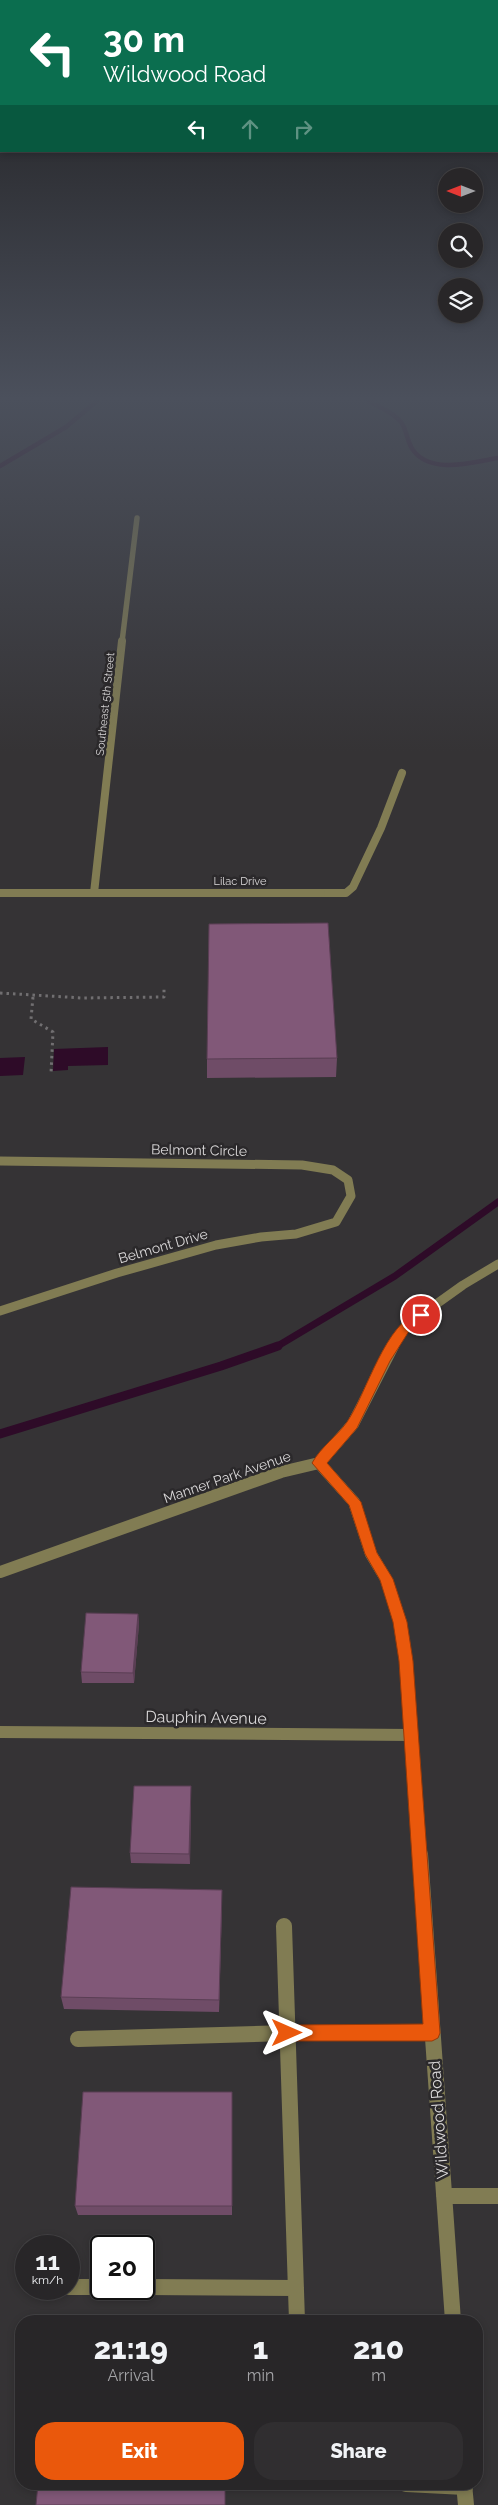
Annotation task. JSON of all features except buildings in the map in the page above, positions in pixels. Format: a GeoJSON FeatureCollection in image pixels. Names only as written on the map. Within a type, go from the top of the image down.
{"type":"FeatureCollection","features":[{"type":"Feature","properties":{"kind":"street","name":"Southeast 5th Street"},"geometry":{"type":"LineString","coordinates":[[94,893],[131,556],[137,518]]}},
{"type":"Feature","properties":{"kind":"street","name":"Lilac Drive"},"geometry":{"type":"LineString","coordinates":[[0,893],[346,894],[353,887],[381,828],[402,773]]}},
{"type":"Feature","properties":{"kind":"street","name":"Belmont Circle"},"geometry":{"type":"LineString","coordinates":[[0,1161],[302,1164],[333,1170],[348,1180],[352,1196],[336,1222]]}},
{"type":"Feature","properties":{"kind":"street","name":"Belmont Drive"},"geometry":{"type":"LineString","coordinates":[[0,1311],[117,1273],[216,1245],[261,1237],[296,1234],[336,1222]]}},
{"type":"Feature","properties":{"kind":"street"},"geometry":{"type":"LineString","coordinates":[[319,1463],[352,1424],[385,1358],[406,1325],[463,1285],[498,1264]]}},
{"type":"Feature","properties":{"kind":"street","name":"Manner Park Avenue"},"geometry":{"type":"LineString","coordinates":[[0,1572],[281,1472],[319,1463]]}},
{"type":"Feature","properties":{"kind":"street","name":"Wildwood Road"},"geometry":{"type":"LineString","coordinates":[[319,1463],[354,1502],[371,1554],[386,1579],[400,1622],[406,1661],[453,2315]]}},
{"type":"Feature","properties":{"kind":"street","name":"Dauphin Avenue"},"geometry":{"type":"LineString","coordinates":[[0,1732],[411,1735]]}},
{"type":"Feature","properties":{"kind":"street"},"geometry":{"type":"LineString","coordinates":[[284,1926],[297,2315]]}},
{"type":"Feature","properties":{"kind":"street"},"geometry":{"type":"LineString","coordinates":[[78,2039],[287,2033],[432,2033]]}},
{"type":"Feature","properties":{"kind":"street"},"geometry":{"type":"LineString","coordinates":[[444,2196],[498,2196]]}},
{"type":"Feature","properties":{"kind":"street"},"geometry":{"type":"LineString","coordinates":[[155,2288],[296,2288]]}},
{"type":"Feature","properties":{"kind":"street"},"geometry":{"type":"LineString","coordinates":[[465,2490],[466,2505]]}},
{"type":"Feature","properties":{"kind":"path"},"geometry":{"type":"LineString","coordinates":[[0,993],[95,1000],[164,997],[164,986]]}},
{"type":"Feature","properties":{"kind":"path"},"geometry":{"type":"LineString","coordinates":[[34,997],[30,1019],[53,1032],[51,1073]]}},
{"type":"Feature","properties":{"kind":"shaded area"},"geometry":{"type":"Polygon","coordinates":[[[108,1047],[108,1065],[68,1066],[68,1070],[53,1071],[54,1049],[108,1047]]]}},
{"type":"Feature","properties":{"kind":"shaded area"},"geometry":{"type":"Polygon","coordinates":[[[25,1057],[23,1075],[0,1076],[0,1058],[25,1057]]]}},
{"type":"Feature","properties":{"kind":"waterway"},"geometry":{"type":"LineString","coordinates":[[277,1346],[395,1276],[498,1202]]}},
{"type":"Feature","properties":{"kind":"waterway"},"geometry":{"type":"LineString","coordinates":[[0,1434],[221,1366],[277,1346]]}},
{"type":"Feature","properties":{"kind":"route"},"geometry":{"type":"LineString","coordinates":[[287,2033],[432,2033],[406,1661],[400,1622],[386,1579],[371,1554],[354,1502],[319,1463],[352,1424],[385,1358],[406,1325],[421,1315]]}}]}
